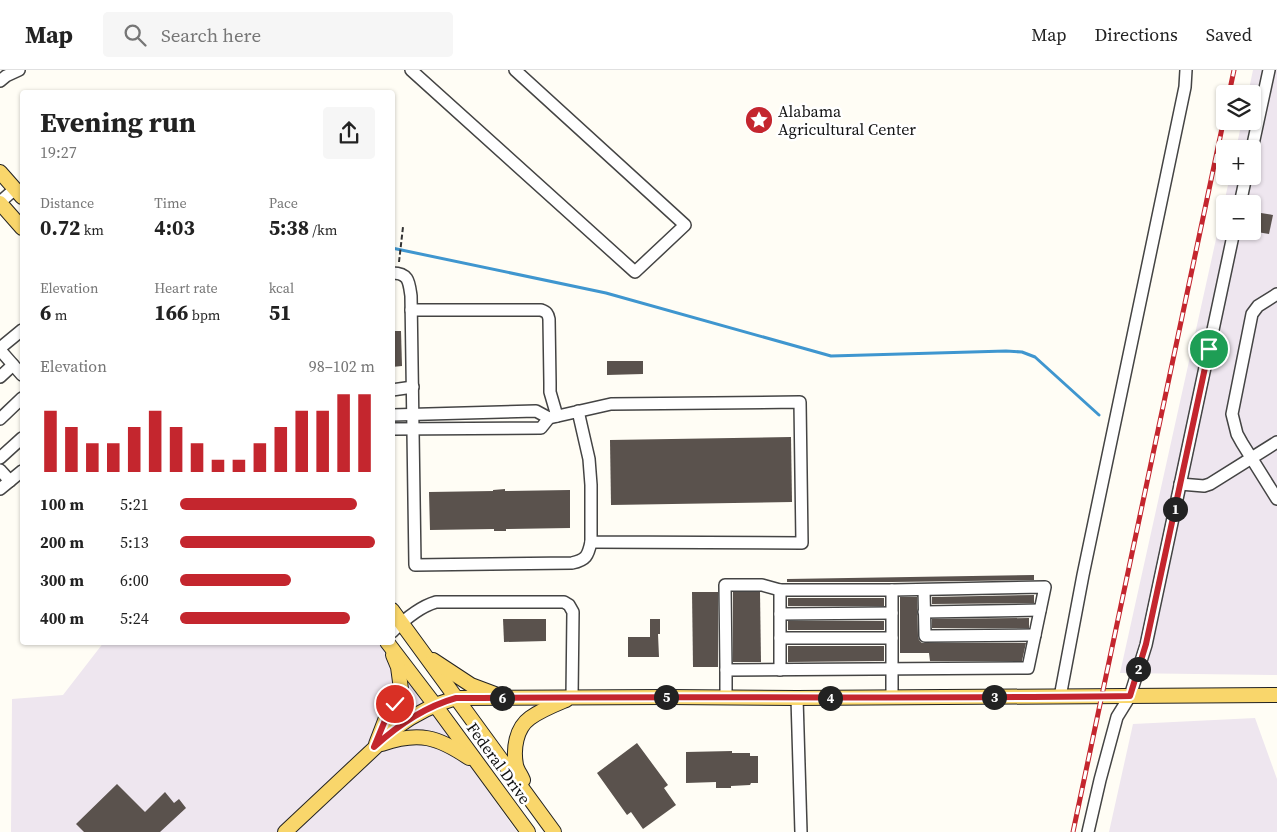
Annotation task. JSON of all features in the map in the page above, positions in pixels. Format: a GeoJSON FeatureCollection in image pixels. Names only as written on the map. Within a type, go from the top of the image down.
{"type":"FeatureCollection","features":[{"type":"Feature","properties":{"kind":"main road"},"geometry":{"type":"LineString","coordinates":[[0,172],[19,193]]}},
{"type":"Feature","properties":{"kind":"main road"},"geometry":{"type":"LineString","coordinates":[[0,203],[20,226]]}},
{"type":"Feature","properties":{"kind":"main road","name":"Federal Drive"},"geometry":{"type":"LineString","coordinates":[[395,636],[426,655],[539,812]]}},
{"type":"Feature","properties":{"kind":"main road","name":"Federal Drive"},"geometry":{"type":"LineString","coordinates":[[395,638],[435,705],[528,832]]}},
{"type":"Feature","properties":{"kind":"main road"},"geometry":{"type":"LineString","coordinates":[[374,747],[386,718],[402,689],[395,645]]}},
{"type":"Feature","properties":{"kind":"main road"},"geometry":{"type":"LineString","coordinates":[[426,655],[471,685],[503,698]]}},
{"type":"Feature","properties":{"kind":"main road"},"geometry":{"type":"LineString","coordinates":[[285,832],[397,727],[435,705],[456,698],[892,698],[1277,695]]}},
{"type":"Feature","properties":{"kind":"main road"},"geometry":{"type":"LineString","coordinates":[[554,832],[539,812],[516,767],[515,747],[520,730],[528,719],[542,710],[572,698]]}},
{"type":"Feature","properties":{"kind":"main road"},"geometry":{"type":"LineString","coordinates":[[374,747],[398,739],[426,737],[448,744],[479,764]]}},
{"type":"Feature","properties":{"kind":"street"},"geometry":{"type":"LineString","coordinates":[[3,75],[19,70]]}},
{"type":"Feature","properties":{"kind":"street"},"geometry":{"type":"LineString","coordinates":[[412,70],[635,272],[685,225],[515,70]]}},
{"type":"Feature","properties":{"kind":"street"},"geometry":{"type":"LineString","coordinates":[[1060,696],[1083,575],[1185,87],[1186,70]]}},
{"type":"Feature","properties":{"kind":"street"},"geometry":{"type":"LineString","coordinates":[[1254,140],[1269,70]]}},
{"type":"Feature","properties":{"kind":"street"},"geometry":{"type":"LineString","coordinates":[[0,203],[19,193]]}},
{"type":"Feature","properties":{"kind":"street"},"geometry":{"type":"LineString","coordinates":[[1088,832],[1102,771],[1118,717],[1130,696],[1146,644],[1232,240]]}},
{"type":"Feature","properties":{"kind":"street"},"geometry":{"type":"LineString","coordinates":[[395,273],[406,277],[409,282],[411,310],[415,565],[572,563],[581,561],[588,554],[591,542],[592,485],[589,456],[578,411]]}},
{"type":"Feature","properties":{"kind":"street"},"geometry":{"type":"LineString","coordinates":[[1277,294],[1258,306],[1252,314],[1232,414],[1237,434],[1277,499]]}},
{"type":"Feature","properties":{"kind":"street"},"geometry":{"type":"LineString","coordinates":[[411,310],[546,311],[549,319],[550,392],[553,417]]}},
{"type":"Feature","properties":{"kind":"street"},"geometry":{"type":"LineString","coordinates":[[20,338],[0,349],[20,373]]}},
{"type":"Feature","properties":{"kind":"street"},"geometry":{"type":"LineString","coordinates":[[0,377],[13,365]]}},
{"type":"Feature","properties":{"kind":"street"},"geometry":{"type":"LineString","coordinates":[[395,390],[413,387]]}},
{"type":"Feature","properties":{"kind":"street"},"geometry":{"type":"LineString","coordinates":[[0,419],[20,400]]}},
{"type":"Feature","properties":{"kind":"street"},"geometry":{"type":"LineString","coordinates":[[395,430],[541,428],[553,417],[611,404],[800,402],[802,542],[591,542]]}},
{"type":"Feature","properties":{"kind":"street"},"geometry":{"type":"LineString","coordinates":[[395,415],[536,411],[553,417]]}},
{"type":"Feature","properties":{"kind":"street"},"geometry":{"type":"LineString","coordinates":[[0,458],[20,440]]}},
{"type":"Feature","properties":{"kind":"street"},"geometry":{"type":"LineString","coordinates":[[1180,484],[1204,486],[1216,481],[1277,442]]}},
{"type":"Feature","properties":{"kind":"street"},"geometry":{"type":"LineString","coordinates":[[0,470],[10,481]]}},
{"type":"Feature","properties":{"kind":"street"},"geometry":{"type":"LineString","coordinates":[[0,489],[20,473]]}},
{"type":"Feature","properties":{"kind":"street"},"geometry":{"type":"LineString","coordinates":[[726,670],[1028,668],[1045,587],[924,590],[780,590],[762,585],[725,585],[726,698]]}},
{"type":"Feature","properties":{"kind":"street"},"geometry":{"type":"LineString","coordinates":[[780,590],[780,670]]}},
{"type":"Feature","properties":{"kind":"street"},"geometry":{"type":"LineString","coordinates":[[892,590],[892,698]]}},
{"type":"Feature","properties":{"kind":"street"},"geometry":{"type":"LineString","coordinates":[[924,590],[925,636],[1035,635]]}},
{"type":"Feature","properties":{"kind":"street"},"geometry":{"type":"LineString","coordinates":[[395,633],[426,605],[436,602],[564,602],[569,605],[572,612],[572,698]]}},
{"type":"Feature","properties":{"kind":"street"},"geometry":{"type":"LineString","coordinates":[[924,612],[1040,610]]}},
{"type":"Feature","properties":{"kind":"street"},"geometry":{"type":"LineString","coordinates":[[780,614],[892,613]]}},
{"type":"Feature","properties":{"kind":"street"},"geometry":{"type":"LineString","coordinates":[[780,638],[892,638]]}},
{"type":"Feature","properties":{"kind":"street"},"geometry":{"type":"LineString","coordinates":[[797,698],[801,832]]}},
{"type":"Feature","properties":{"kind":"path"},"geometry":{"type":"LineString","coordinates":[[399,258],[403,227]]}},
{"type":"Feature","properties":{"kind":"shaded area"},"geometry":{"type":"Polygon","coordinates":[[[1253,70],[1277,70],[1277,675],[1120,673],[1216,239],[1261,240],[1261,195],[1226,195],[1228,185],[1261,185],[1261,140],[1238,140],[1240,130],[1261,130],[1261,85],[1250,85],[1253,70]]]}},
{"type":"Feature","properties":{"kind":"shaded area"},"geometry":{"type":"Polygon","coordinates":[[[102,645],[380,645],[395,660],[517,832],[11,832],[12,699],[63,695],[102,645]]]}},
{"type":"Feature","properties":{"kind":"shaded area"},"geometry":{"type":"Polygon","coordinates":[[[1255,718],[1277,779],[1277,832],[1109,832],[1133,724],[1255,718]]]}},
{"type":"Feature","properties":{"kind":"building"},"geometry":{"type":"Polygon","coordinates":[[[1261,213],[1273,215],[1269,234],[1261,233],[1261,213]]]}},
{"type":"Feature","properties":{"kind":"building"},"geometry":{"type":"Polygon","coordinates":[[[395,331],[401,331],[402,366],[395,367],[395,331]]]}},
{"type":"Feature","properties":{"kind":"building"},"geometry":{"type":"Polygon","coordinates":[[[607,361],[643,361],[643,374],[607,375],[607,361]]]}},
{"type":"Feature","properties":{"kind":"building"},"geometry":{"type":"Polygon","coordinates":[[[791,437],[792,502],[611,505],[610,440],[791,437]]]}},
{"type":"Feature","properties":{"kind":"building"},"geometry":{"type":"Polygon","coordinates":[[[505,489],[505,491],[570,490],[570,528],[506,529],[506,531],[494,531],[494,529],[430,530],[429,492],[493,491],[505,489]]]}},
{"type":"Feature","properties":{"kind":"building"},"geometry":{"type":"Polygon","coordinates":[[[1034,575],[1034,580],[787,582],[787,579],[1034,575]]]}},
{"type":"Feature","properties":{"kind":"building"},"geometry":{"type":"Polygon","coordinates":[[[692,592],[718,592],[718,667],[693,667],[692,592]]]}},
{"type":"Feature","properties":{"kind":"building"},"geometry":{"type":"Polygon","coordinates":[[[733,592],[760,592],[761,662],[733,662],[733,592]]]}},
{"type":"Feature","properties":{"kind":"building"},"geometry":{"type":"Polygon","coordinates":[[[1034,595],[1034,603],[932,604],[932,597],[1034,595]]]}},
{"type":"Feature","properties":{"kind":"building"},"geometry":{"type":"Polygon","coordinates":[[[900,597],[917,597],[918,636],[922,643],[1026,643],[1022,661],[930,661],[929,653],[900,653],[900,597]]]}},
{"type":"Feature","properties":{"kind":"building"},"geometry":{"type":"Polygon","coordinates":[[[788,598],[884,598],[884,606],[788,606],[788,598]]]}},
{"type":"Feature","properties":{"kind":"building"},"geometry":{"type":"Polygon","coordinates":[[[1029,618],[1029,628],[932,628],[932,619],[1029,618]]]}},
{"type":"Feature","properties":{"kind":"building"},"geometry":{"type":"Polygon","coordinates":[[[503,619],[546,619],[546,641],[504,642],[503,619]]]}},
{"type":"Feature","properties":{"kind":"building"},"geometry":{"type":"Polygon","coordinates":[[[650,619],[660,619],[660,634],[658,634],[659,657],[628,657],[628,637],[650,637],[650,619]]]}},
{"type":"Feature","properties":{"kind":"building"},"geometry":{"type":"Polygon","coordinates":[[[788,621],[884,621],[884,630],[788,630],[788,621]]]}},
{"type":"Feature","properties":{"kind":"building"},"geometry":{"type":"Polygon","coordinates":[[[788,646],[884,646],[884,661],[788,662],[788,646]]]}},
{"type":"Feature","properties":{"kind":"building"},"geometry":{"type":"Polygon","coordinates":[[[637,743],[668,785],[664,788],[676,805],[643,829],[631,812],[627,815],[597,773],[637,743]]]}},
{"type":"Feature","properties":{"kind":"building"},"geometry":{"type":"Polygon","coordinates":[[[732,751],[732,753],[750,753],[750,756],[758,756],[758,783],[731,786],[731,788],[716,788],[716,782],[686,783],[686,752],[732,751]]]}},
{"type":"Feature","properties":{"kind":"building"},"geometry":{"type":"Polygon","coordinates":[[[117,784],[145,812],[165,792],[174,803],[179,799],[186,808],[160,832],[84,832],[76,824],[117,784]]]}},
{"type":"Feature","properties":{"kind":"waterway"},"geometry":{"type":"LineString","coordinates":[[395,249],[606,293],[831,356],[1022,352],[1035,357],[1099,415]]}},
{"type":"Feature","properties":{"kind":"railway"},"geometry":{"type":"LineString","coordinates":[[1231,85],[1234,70]]}},
{"type":"Feature","properties":{"kind":"railway"},"geometry":{"type":"LineString","coordinates":[[1073,832],[1222,130]]}},
{"type":"Feature","properties":{"kind":"place","name":"Alabama Agricultural Center"},"geometry":{"type":"Point","coordinates":[759,120]}},
{"type":"Feature","properties":{"kind":"route"},"geometry":{"type":"LineString","coordinates":[[395,704],[386,718],[374,747],[408,720],[435,705],[456,698],[1130,696],[1146,644],[1209,349]]}}]}
